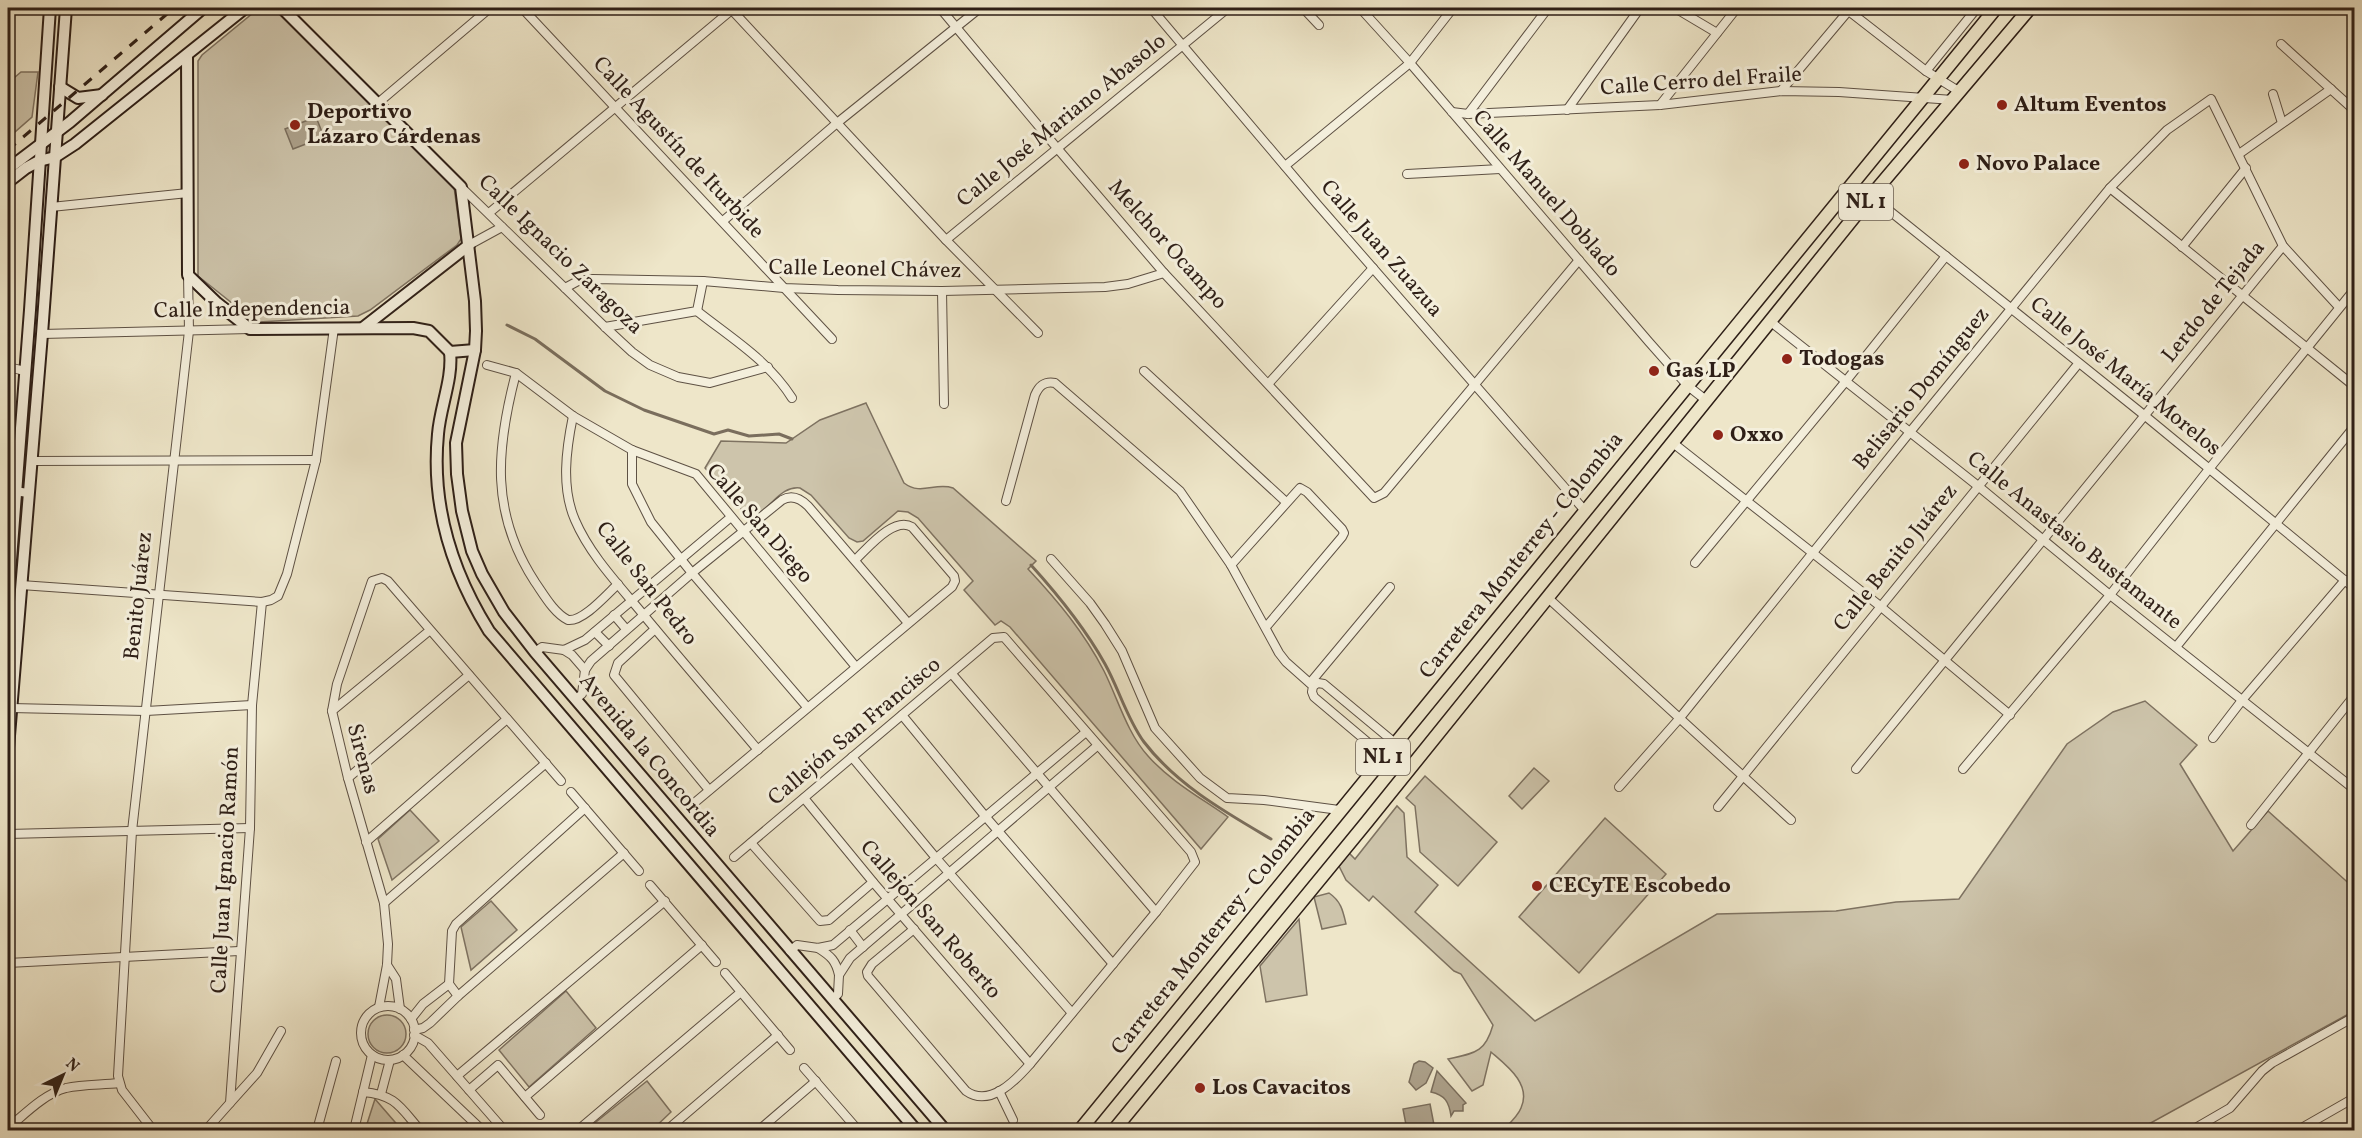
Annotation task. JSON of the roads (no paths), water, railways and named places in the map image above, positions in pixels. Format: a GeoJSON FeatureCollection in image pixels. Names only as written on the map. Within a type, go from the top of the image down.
{"type":"FeatureCollection","features":[{"type":"Feature","properties":{"kind":"main road"},"geometry":{"type":"LineString","coordinates":[[8,599],[11,490],[25,371],[50,8]]}},
{"type":"Feature","properties":{"kind":"main road"},"geometry":{"type":"LineString","coordinates":[[8,747],[66,8]]}},
{"type":"Feature","properties":{"kind":"main road"},"geometry":{"type":"LineString","coordinates":[[8,169],[56,134],[203,8]]}},
{"type":"Feature","properties":{"kind":"main road"},"geometry":{"type":"LineString","coordinates":[[8,182],[39,161],[55,157],[105,122],[245,8]]}},
{"type":"Feature","properties":{"kind":"main road","name":"Calle Ignacio Zaragoza"},"geometry":{"type":"LineString","coordinates":[[282,8],[461,187]]}},
{"type":"Feature","properties":{"kind":"main road","name":"Carretera Monterrey - Colombia"},"geometry":{"type":"LineString","coordinates":[[1080,1131],[1996,8]]}},
{"type":"Feature","properties":{"kind":"main road","name":"Carretera Monterrey - Colombia"},"geometry":{"type":"LineString","coordinates":[[1114,1131],[1871,196],[2030,8]]}},
{"type":"Feature","properties":{"kind":"main road","name":"Benito Juárez"},"geometry":{"type":"LineString","coordinates":[[188,55],[188,275]]}},
{"type":"Feature","properties":{"kind":"main road"},"geometry":{"type":"LineString","coordinates":[[60,87],[78,98],[102,95]]}},
{"type":"Feature","properties":{"kind":"main road","name":"Avenida la Concordia"},"geometry":{"type":"LineString","coordinates":[[461,187],[475,301],[475,350],[456,443],[457,474],[462,511],[472,551],[482,574],[504,612],[535,652],[945,1131]]}},
{"type":"Feature","properties":{"kind":"main road","name":"Calle Independencia"},"geometry":{"type":"LineString","coordinates":[[250,329],[364,327],[469,245]]}},
{"type":"Feature","properties":{"kind":"main road"},"geometry":{"type":"LineString","coordinates":[[188,275],[217,303],[250,329]]}},
{"type":"Feature","properties":{"kind":"main road"},"geometry":{"type":"LineString","coordinates":[[364,327],[421,329],[436,336],[450,352],[475,350]]}},
{"type":"Feature","properties":{"kind":"main road","name":"Avenida la Concordia"},"geometry":{"type":"LineString","coordinates":[[450,352],[451,368],[438,432],[436,470],[439,509],[447,543],[471,603],[489,631],[918,1131]]}},
{"type":"Feature","properties":{"kind":"main road"},"geometry":{"type":"LineString","coordinates":[[519,666],[535,652]]}},
{"type":"Feature","properties":{"kind":"main road"},"geometry":{"type":"LineString","coordinates":[[560,713],[576,699]]}},
{"type":"Feature","properties":{"kind":"main road"},"geometry":{"type":"LineString","coordinates":[[775,965],[790,951]]}},
{"type":"Feature","properties":{"kind":"main road"},"geometry":{"type":"LineString","coordinates":[[817,1014],[833,999]]}},
{"type":"Feature","properties":{"kind":"main road"},"geometry":{"type":"LineString","coordinates":[[918,1131],[934,1118]]}},
{"type":"Feature","properties":{"kind":"street"},"geometry":{"type":"LineString","coordinates":[[378,103],[490,8]]}},
{"type":"Feature","properties":{"kind":"street","name":"Calle Agustín de Iturbide"},"geometry":{"type":"LineString","coordinates":[[522,8],[832,339]]}},
{"type":"Feature","properties":{"kind":"street"},"geometry":{"type":"LineString","coordinates":[[489,213],[732,8],[946,240],[1038,333]]}},
{"type":"Feature","properties":{"kind":"street","name":"Melchor Ocampo"},"geometry":{"type":"LineString","coordinates":[[940,8],[1164,273],[1269,383],[1367,493],[1376,498],[1384,493],[1475,383]]}},
{"type":"Feature","properties":{"kind":"street"},"geometry":{"type":"LineString","coordinates":[[723,221],[837,123],[980,8]]}},
{"type":"Feature","properties":{"kind":"street","name":"Calle Juan Zuazua"},"geometry":{"type":"LineString","coordinates":[[1151,8],[1373,268],[1586,512]]}},
{"type":"Feature","properties":{"kind":"street","name":"Calle José Mariano Abasolo"},"geometry":{"type":"LineString","coordinates":[[946,240],[1228,8]]}},
{"type":"Feature","properties":{"kind":"street"},"geometry":{"type":"LineString","coordinates":[[1303,8],[1319,25]]}},
{"type":"Feature","properties":{"kind":"street","name":"Calle Manuel Doblado"},"geometry":{"type":"LineString","coordinates":[[1362,8],[1688,386],[1707,401]]}},
{"type":"Feature","properties":{"kind":"street"},"geometry":{"type":"LineString","coordinates":[[1285,166],[1410,63],[1453,8]]}},
{"type":"Feature","properties":{"kind":"street"},"geometry":{"type":"LineString","coordinates":[[1468,114],[1548,8]]}},
{"type":"Feature","properties":{"kind":"street"},"geometry":{"type":"LineString","coordinates":[[1567,110],[1640,8]]}},
{"type":"Feature","properties":{"kind":"street"},"geometry":{"type":"LineString","coordinates":[[1675,8],[1717,33]]}},
{"type":"Feature","properties":{"kind":"street"},"geometry":{"type":"LineString","coordinates":[[1660,105],[1737,8]]}},
{"type":"Feature","properties":{"kind":"street"},"geometry":{"type":"LineString","coordinates":[[1781,91],[1848,8],[1957,96]]}},
{"type":"Feature","properties":{"kind":"street"},"geometry":{"type":"LineString","coordinates":[[1926,71],[1977,8]]}},
{"type":"Feature","properties":{"kind":"street"},"geometry":{"type":"LineString","coordinates":[[2281,44],[2355,110]]}},
{"type":"Feature","properties":{"kind":"street"},"geometry":{"type":"LineString","coordinates":[[2331,90],[2239,154],[2283,246],[2339,307]]}},
{"type":"Feature","properties":{"kind":"street","name":"Calle Cerro del Fraile"},"geometry":{"type":"LineString","coordinates":[[1452,112],[1468,114],[1660,105],[1781,91],[1839,92],[1922,98],[1957,96]]}},
{"type":"Feature","properties":{"kind":"street"},"geometry":{"type":"LineString","coordinates":[[2273,94],[2282,123]]}},
{"type":"Feature","properties":{"kind":"street","name":"Belisario Domínguez"},"geometry":{"type":"LineString","coordinates":[[1619,787],[1679,719],[2110,188],[2167,130],[2211,99],[2239,154]]}},
{"type":"Feature","properties":{"kind":"street"},"geometry":{"type":"LineString","coordinates":[[2182,247],[2246,168]]}},
{"type":"Feature","properties":{"kind":"street"},"geometry":{"type":"LineString","coordinates":[[1407,174],[1500,169]]}},
{"type":"Feature","properties":{"kind":"street","name":"Calle Ignacio Zaragoza"},"geometry":{"type":"LineString","coordinates":[[461,187],[605,327],[642,359],[678,377],[710,383],[768,367]]}},
{"type":"Feature","properties":{"kind":"street"},"geometry":{"type":"LineString","coordinates":[[2110,188],[2242,297],[2355,386]]}},
{"type":"Feature","properties":{"kind":"street"},"geometry":{"type":"LineString","coordinates":[[51,207],[188,193]]}},
{"type":"Feature","properties":{"kind":"street","name":"Calle José María Morelos"},"geometry":{"type":"LineString","coordinates":[[1871,196],[2355,588]]}},
{"type":"Feature","properties":{"kind":"street","name":"Calle Independencia"},"geometry":{"type":"LineString","coordinates":[[469,245],[502,227]]}},
{"type":"Feature","properties":{"kind":"street","name":"Lerdo de Tejada"},"geometry":{"type":"LineString","coordinates":[[1856,769],[2283,246]]}},
{"type":"Feature","properties":{"kind":"street"},"geometry":{"type":"LineString","coordinates":[[1695,563],[1946,256]]}},
{"type":"Feature","properties":{"kind":"street"},"geometry":{"type":"LineString","coordinates":[[1475,383],[1579,260]]}},
{"type":"Feature","properties":{"kind":"street"},"geometry":{"type":"LineString","coordinates":[[1269,383],[1373,268]]}},
{"type":"Feature","properties":{"kind":"street","name":"Calle Leonel Chávez"},"geometry":{"type":"LineString","coordinates":[[565,288],[578,281],[593,279],[703,281],[784,288],[942,291],[1105,287],[1128,284],[1164,273]]}},
{"type":"Feature","properties":{"kind":"street","name":"Benito Juárez"},"geometry":{"type":"LineString","coordinates":[[119,1083],[132,831],[189,331],[188,275]]}},
{"type":"Feature","properties":{"kind":"street"},"geometry":{"type":"LineString","coordinates":[[697,311],[703,281]]}},
{"type":"Feature","properties":{"kind":"street"},"geometry":{"type":"LineString","coordinates":[[1963,769],[2110,595],[2339,307],[2355,290]]}},
{"type":"Feature","properties":{"kind":"street"},"geometry":{"type":"LineString","coordinates":[[942,291],[944,404]]}},
{"type":"Feature","properties":{"kind":"street"},"geometry":{"type":"LineString","coordinates":[[605,327],[697,311],[768,367],[783,383],[792,398]]}},
{"type":"Feature","properties":{"kind":"street","name":"Calle Anastasio Bustamante"},"geometry":{"type":"LineString","coordinates":[[1771,322],[2355,789]]}},
{"type":"Feature","properties":{"kind":"street"},"geometry":{"type":"LineString","coordinates":[[21,585],[158,596],[261,602],[271,600],[282,590],[316,460],[334,328]]}},
{"type":"Feature","properties":{"kind":"street","name":"Calle Independencia"},"geometry":{"type":"LineString","coordinates":[[42,334],[250,329]]}},
{"type":"Feature","properties":{"kind":"street","name":"Calle Benito Juárez"},"geometry":{"type":"LineString","coordinates":[[1718,807],[2078,364]]}},
{"type":"Feature","properties":{"kind":"street","name":"Calle San Diego"},"geometry":{"type":"LineString","coordinates":[[487,365],[516,373],[573,416],[632,450],[696,474],[856,667]]}},
{"type":"Feature","properties":{"kind":"street"},"geometry":{"type":"LineString","coordinates":[[8,367],[25,371]]}},
{"type":"Feature","properties":{"kind":"street"},"geometry":{"type":"LineString","coordinates":[[1144,371],[1286,502]]}},
{"type":"Feature","properties":{"kind":"street"},"geometry":{"type":"LineString","coordinates":[[516,373],[504,423],[500,474],[502,498],[510,531],[526,567],[545,597],[561,616],[573,621],[582,617],[618,584]]}},
{"type":"Feature","properties":{"kind":"street"},"geometry":{"type":"LineString","coordinates":[[1006,501],[1035,395],[1042,384],[1055,383],[1179,491],[1232,565],[1286,662],[1311,684],[1314,697],[1384,756]]}},
{"type":"Feature","properties":{"kind":"street","name":"Calle San Pedro"},"geometry":{"type":"LineString","coordinates":[[573,416],[566,467],[568,492],[574,519],[590,548],[655,629],[758,750]]}},
{"type":"Feature","properties":{"kind":"street"},"geometry":{"type":"LineString","coordinates":[[2176,646],[2355,427]]}},
{"type":"Feature","properties":{"kind":"street"},"geometry":{"type":"LineString","coordinates":[[1673,443],[1880,606],[2010,715]]}},
{"type":"Feature","properties":{"kind":"street"},"geometry":{"type":"LineString","coordinates":[[632,450],[631,472],[637,497],[651,522],[807,707]]}},
{"type":"Feature","properties":{"kind":"street"},"geometry":{"type":"LineString","coordinates":[[31,460],[316,460]]}},
{"type":"Feature","properties":{"kind":"street"},"geometry":{"type":"LineString","coordinates":[[1232,565],[1300,488],[1307,492],[1342,529],[1344,533],[1342,537],[1266,627]]}},
{"type":"Feature","properties":{"kind":"street"},"geometry":{"type":"LineString","coordinates":[[11,490],[28,493]]}},
{"type":"Feature","properties":{"kind":"street"},"geometry":{"type":"LineString","coordinates":[[576,699],[582,694],[585,670],[609,646],[692,573],[785,498],[795,498],[808,506],[908,623]]}},
{"type":"Feature","properties":{"kind":"street"},"geometry":{"type":"LineString","coordinates":[[564,650],[578,645],[595,632],[731,517]]}},
{"type":"Feature","properties":{"kind":"street"},"geometry":{"type":"LineString","coordinates":[[693,804],[952,587],[955,581],[954,576],[912,527],[901,524],[893,527],[855,560]]}},
{"type":"Feature","properties":{"kind":"street"},"geometry":{"type":"LineString","coordinates":[[1051,560],[1090,603],[1122,651],[1155,728],[1186,764],[1212,789],[1223,797],[1235,800],[1264,800],[1340,810]]}},
{"type":"Feature","properties":{"kind":"street","name":"Sirenas"},"geometry":{"type":"LineString","coordinates":[[380,1007],[388,944],[384,903],[348,778],[332,711],[337,684],[369,587],[376,578],[388,581],[429,631]]}},
{"type":"Feature","properties":{"kind":"street"},"geometry":{"type":"LineString","coordinates":[[2212,738],[2345,580]]}},
{"type":"Feature","properties":{"kind":"street"},"geometry":{"type":"LineString","coordinates":[[1311,684],[1390,587]]}},
{"type":"Feature","properties":{"kind":"street"},"geometry":{"type":"LineString","coordinates":[[1547,597],[1791,820]]}},
{"type":"Feature","properties":{"kind":"street","name":"Calle Juan Ignacio Ramón"},"geometry":{"type":"LineString","coordinates":[[230,1103],[250,828],[252,705],[261,602]]}},
{"type":"Feature","properties":{"kind":"street"},"geometry":{"type":"LineString","coordinates":[[614,615],[626,630]]}},
{"type":"Feature","properties":{"kind":"street"},"geometry":{"type":"LineString","coordinates":[[655,629],[618,663],[614,675],[709,790]]}},
{"type":"Feature","properties":{"kind":"street"},"geometry":{"type":"LineString","coordinates":[[332,711],[429,631],[561,781]]}},
{"type":"Feature","properties":{"kind":"street"},"geometry":{"type":"LineString","coordinates":[[595,632],[609,646]]}},
{"type":"Feature","properties":{"kind":"street","name":"Callejón San Francisco"},"geometry":{"type":"LineString","coordinates":[[734,857],[993,639],[1005,638],[1086,732]]}},
{"type":"Feature","properties":{"kind":"street"},"geometry":{"type":"LineString","coordinates":[[535,652],[542,647],[564,650],[572,655],[585,670]]}},
{"type":"Feature","properties":{"kind":"street"},"geometry":{"type":"LineString","coordinates":[[952,674],[1156,912]]}},
{"type":"Feature","properties":{"kind":"street"},"geometry":{"type":"LineString","coordinates":[[348,778],[469,675]]}},
{"type":"Feature","properties":{"kind":"street"},"geometry":{"type":"LineString","coordinates":[[1311,684],[1324,684],[1395,743]]}},
{"type":"Feature","properties":{"kind":"street"},"geometry":{"type":"LineString","coordinates":[[2251,825],[2355,696]]}},
{"type":"Feature","properties":{"kind":"street"},"geometry":{"type":"LineString","coordinates":[[1331,711],[1342,698]]}},
{"type":"Feature","properties":{"kind":"street"},"geometry":{"type":"LineString","coordinates":[[11,708],[146,711],[252,705]]}},
{"type":"Feature","properties":{"kind":"street"},"geometry":{"type":"LineString","coordinates":[[902,715],[985,816],[1113,964]]}},
{"type":"Feature","properties":{"kind":"street"},"geometry":{"type":"LineString","coordinates":[[366,842],[507,719]]}},
{"type":"Feature","properties":{"kind":"street"},"geometry":{"type":"LineString","coordinates":[[790,951],[797,945],[818,948],[833,945],[1086,732],[1194,859],[1191,868],[1156,912],[1030,1064],[1013,1082],[999,1091],[975,1096],[966,1091],[868,976],[867,972],[872,964],[914,929]]}},
{"type":"Feature","properties":{"kind":"street"},"geometry":{"type":"LineString","coordinates":[[839,975],[847,961],[1097,746]]}},
{"type":"Feature","properties":{"kind":"street"},"geometry":{"type":"LineString","coordinates":[[852,757],[936,858],[1072,1012]]}},
{"type":"Feature","properties":{"kind":"street"},"geometry":{"type":"LineString","coordinates":[[384,903],[546,763]]}},
{"type":"Feature","properties":{"kind":"street"},"geometry":{"type":"LineString","coordinates":[[571,792],[639,871]]}},
{"type":"Feature","properties":{"kind":"street","name":"Callejón San Roberto"},"geometry":{"type":"LineString","coordinates":[[804,798],[873,882],[1030,1064]]}},
{"type":"Feature","properties":{"kind":"street"},"geometry":{"type":"LineString","coordinates":[[458,996],[449,984],[453,931],[456,924],[585,808]]}},
{"type":"Feature","properties":{"kind":"street"},"geometry":{"type":"LineString","coordinates":[[8,834],[250,828]]}},
{"type":"Feature","properties":{"kind":"street"},"geometry":{"type":"LineString","coordinates":[[751,843],[820,921],[829,920],[873,882]]}},
{"type":"Feature","properties":{"kind":"street"},"geometry":{"type":"LineString","coordinates":[[414,1032],[426,1026],[624,854]]}},
{"type":"Feature","properties":{"kind":"street"},"geometry":{"type":"LineString","coordinates":[[650,885],[716,962]]}},
{"type":"Feature","properties":{"kind":"street"},"geometry":{"type":"LineString","coordinates":[[457,1076],[664,901]]}},
{"type":"Feature","properties":{"kind":"street"},"geometry":{"type":"LineString","coordinates":[[850,930],[863,947]]}},
{"type":"Feature","properties":{"kind":"street"},"geometry":{"type":"LineString","coordinates":[[525,1097],[702,945]]}},
{"type":"Feature","properties":{"kind":"street"},"geometry":{"type":"LineString","coordinates":[[818,948],[830,955],[837,963],[838,994],[833,999]]}},
{"type":"Feature","properties":{"kind":"street"},"geometry":{"type":"LineString","coordinates":[[8,963],[240,951]]}},
{"type":"Feature","properties":{"kind":"street","name":"Sirenas"},"geometry":{"type":"LineString","coordinates":[[387,965],[398,986],[400,1009]]}},
{"type":"Feature","properties":{"kind":"street"},"geometry":{"type":"LineString","coordinates":[[725,973],[790,1050]]}},
{"type":"Feature","properties":{"kind":"street"},"geometry":{"type":"LineString","coordinates":[[411,1019],[423,1004],[449,984]]}},
{"type":"Feature","properties":{"kind":"street"},"geometry":{"type":"LineString","coordinates":[[578,1131],[741,992]]}},
{"type":"Feature","properties":{"kind":"street"},"geometry":{"type":"LineString","coordinates":[[390,1006],[400,1009],[411,1019],[414,1032],[413,1043],[403,1055],[390,1060],[372,1055],[364,1047],[360,1035],[362,1023],[369,1013],[380,1007],[390,1006]]}},
{"type":"Feature","properties":{"kind":"street"},"geometry":{"type":"LineString","coordinates":[[2192,1131],[2230,1108],[2262,1071],[2272,1064],[2355,1017]]}},
{"type":"Feature","properties":{"kind":"street"},"geometry":{"type":"LineString","coordinates":[[206,1131],[257,1072],[281,1031]]}},
{"type":"Feature","properties":{"kind":"street"},"geometry":{"type":"LineString","coordinates":[[414,1032],[429,1043],[504,1131]]}},
{"type":"Feature","properties":{"kind":"street"},"geometry":{"type":"LineString","coordinates":[[667,1131],[778,1035]]}},
{"type":"Feature","properties":{"kind":"street"},"geometry":{"type":"LineString","coordinates":[[354,1131],[372,1055]]}},
{"type":"Feature","properties":{"kind":"street"},"geometry":{"type":"LineString","coordinates":[[403,1055],[482,1131]]}},
{"type":"Feature","properties":{"kind":"street"},"geometry":{"type":"LineString","coordinates":[[381,1094],[390,1060]]}},
{"type":"Feature","properties":{"kind":"street"},"geometry":{"type":"LineString","coordinates":[[317,1131],[336,1061]]}},
{"type":"Feature","properties":{"kind":"street"},"geometry":{"type":"LineString","coordinates":[[469,1090],[498,1065],[540,1115]]}},
{"type":"Feature","properties":{"kind":"street"},"geometry":{"type":"LineString","coordinates":[[804,1068],[854,1129]]}},
{"type":"Feature","properties":{"kind":"street"},"geometry":{"type":"LineString","coordinates":[[759,1131],[816,1082]]}},
{"type":"Feature","properties":{"kind":"street"},"geometry":{"type":"LineString","coordinates":[[8,1128],[39,1102],[67,1088],[119,1083],[127,1099],[153,1131]]}},
{"type":"Feature","properties":{"kind":"street"},"geometry":{"type":"LineString","coordinates":[[999,1091],[1013,1120]]}},
{"type":"Feature","properties":{"kind":"street"},"geometry":{"type":"LineString","coordinates":[[363,1092],[381,1094],[399,1105],[420,1131]]}},
{"type":"Feature","properties":{"kind":"street"},"geometry":{"type":"LineString","coordinates":[[2301,1130],[2355,1098]]}},
{"type":"Feature","properties":{"kind":"waterway"},"geometry":{"type":"LineString","coordinates":[[507,325],[535,339],[605,391],[644,410],[714,434],[728,430],[749,436],[779,434],[792,439]]}},
{"type":"Feature","properties":{"kind":"waterway"},"geometry":{"type":"LineString","coordinates":[[1031,565],[1089,638],[1110,674],[1138,733],[1157,757],[1171,772],[1203,796],[1236,819],[1271,839]]}},
{"type":"Feature","properties":{"kind":"railway"},"geometry":{"type":"LineString","coordinates":[[8,150],[174,8]]}},
{"type":"Feature","properties":{"kind":"place","name":"Altum Eventos"},"geometry":{"type":"Point","coordinates":[2002,105]}},
{"type":"Feature","properties":{"kind":"place","name":"Deportivo Lázaro Cárdenas"},"geometry":{"type":"Point","coordinates":[295,125]}},
{"type":"Feature","properties":{"kind":"place","name":"Novo Palace"},"geometry":{"type":"Point","coordinates":[1964,164]}},
{"type":"Feature","properties":{"kind":"place","name":"Todogas"},"geometry":{"type":"Point","coordinates":[1787,359]}},
{"type":"Feature","properties":{"kind":"place","name":"Gas LP"},"geometry":{"type":"Point","coordinates":[1654,371]}},
{"type":"Feature","properties":{"kind":"place","name":"Oxxo"},"geometry":{"type":"Point","coordinates":[1718,435]}},
{"type":"Feature","properties":{"kind":"place","name":"CECyTE Escobedo"},"geometry":{"type":"Point","coordinates":[1537,886]}},
{"type":"Feature","properties":{"kind":"place","name":"Los Cavacitos"},"geometry":{"type":"Point","coordinates":[1200,1088]}}]}
